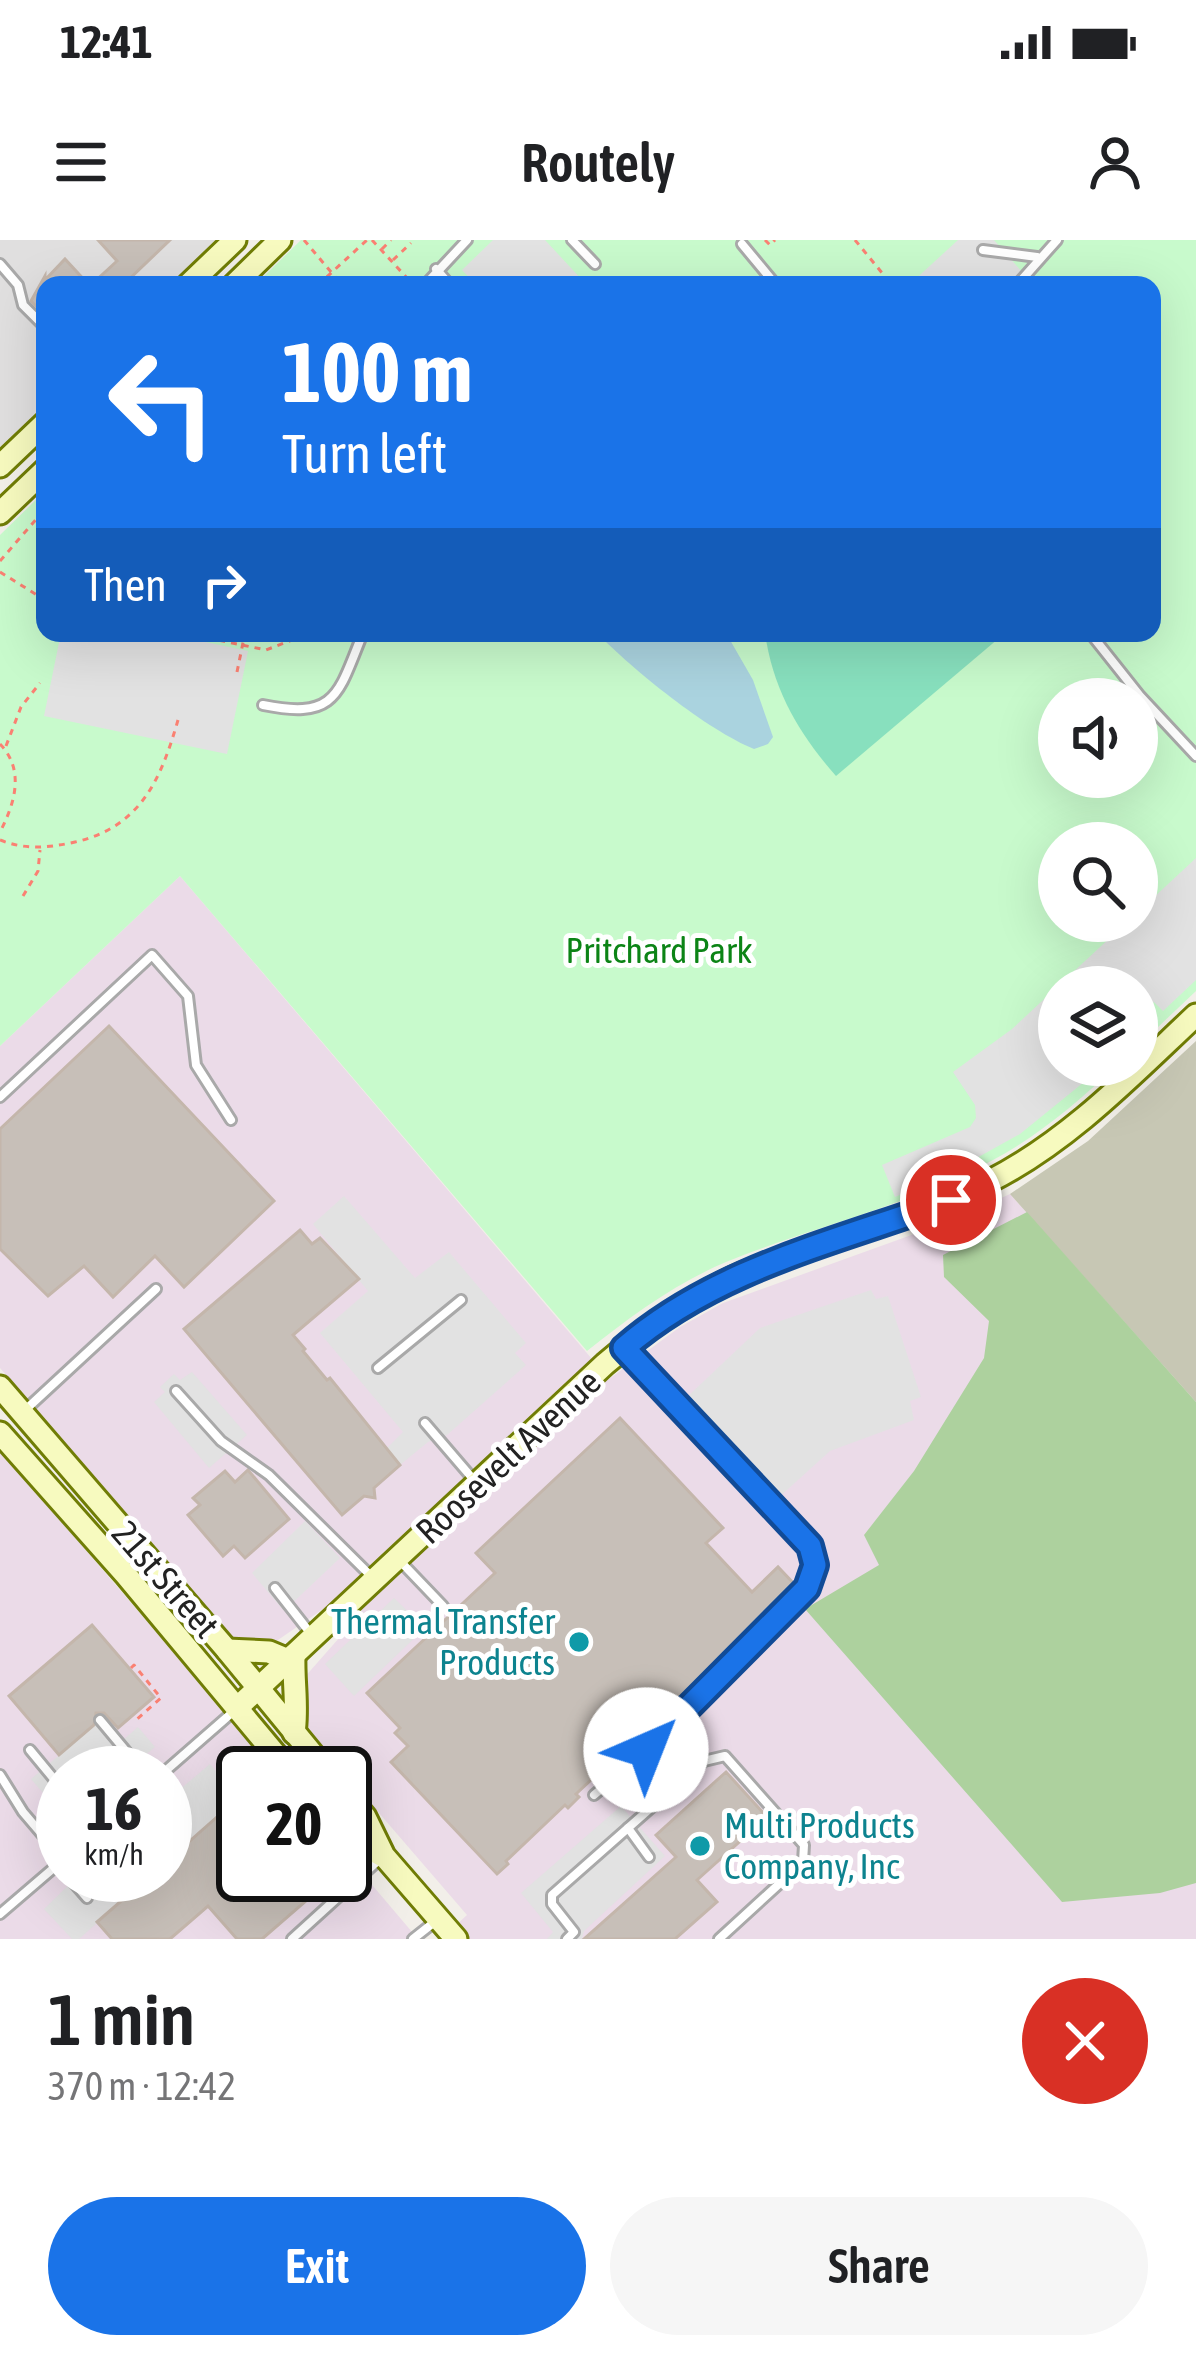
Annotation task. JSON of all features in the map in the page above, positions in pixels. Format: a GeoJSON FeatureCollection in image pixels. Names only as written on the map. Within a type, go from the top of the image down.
{"type":"FeatureCollection","features":[{"type":"Feature","properties":{"kind":"street"},"geometry":{"type":"LineString","coordinates":[[197,276],[235,240]]}},
{"type":"Feature","properties":{"kind":"street"},"geometry":{"type":"LineString","coordinates":[[243,276],[280,240]]}},
{"type":"Feature","properties":{"kind":"street"},"geometry":{"type":"LineString","coordinates":[[0,466],[36,432]]}},
{"type":"Feature","properties":{"kind":"street"},"geometry":{"type":"LineString","coordinates":[[0,513],[36,479]]}},
{"type":"Feature","properties":{"kind":"street","name":"Roosevelt Avenue"},"geometry":{"type":"LineString","coordinates":[[237,1708],[624,1348],[667,1315],[740,1275],[921,1211],[995,1179],[1076,1124],[1196,1015]]}},
{"type":"Feature","properties":{"kind":"street","name":"21st Street"},"geometry":{"type":"LineString","coordinates":[[0,1387],[305,1746]]}},
{"type":"Feature","properties":{"kind":"street","name":"21st Street"},"geometry":{"type":"LineString","coordinates":[[0,1433],[127,1575],[269,1746]]}},
{"type":"Feature","properties":{"kind":"street"},"geometry":{"type":"LineString","coordinates":[[227,1650],[291,1658],[297,1711],[294,1733]]}},
{"type":"Feature","properties":{"kind":"street"},"geometry":{"type":"LineString","coordinates":[[372,1833],[384,1856],[456,1939]]}},
{"type":"Feature","properties":{"kind":"street"},"geometry":{"type":"LineString","coordinates":[[372,1850],[384,1856]]}},
{"type":"Feature","properties":{"kind":"lane"},"geometry":{"type":"LineString","coordinates":[[431,276],[467,240]]}},
{"type":"Feature","properties":{"kind":"lane"},"geometry":{"type":"LineString","coordinates":[[572,240],[595,264]]}},
{"type":"Feature","properties":{"kind":"lane"},"geometry":{"type":"LineString","coordinates":[[1023,276],[1057,240]]}},
{"type":"Feature","properties":{"kind":"lane"},"geometry":{"type":"LineString","coordinates":[[742,244],[769,276]]}},
{"type":"Feature","properties":{"kind":"lane"},"geometry":{"type":"LineString","coordinates":[[983,250],[1039,257]]}},
{"type":"Feature","properties":{"kind":"lane"},"geometry":{"type":"LineString","coordinates":[[0,264],[36,318]]}},
{"type":"Feature","properties":{"kind":"lane"},"geometry":{"type":"LineString","coordinates":[[436,269],[442,276]]}},
{"type":"Feature","properties":{"kind":"lane"},"geometry":{"type":"LineString","coordinates":[[263,705],[299,712],[323,705],[343,680],[359,642]]}},
{"type":"Feature","properties":{"kind":"lane"},"geometry":{"type":"LineString","coordinates":[[1097,642],[1196,756]]}},
{"type":"Feature","properties":{"kind":"lane"},"geometry":{"type":"LineString","coordinates":[[0,1097],[152,955],[188,996],[196,1065],[231,1120]]}},
{"type":"Feature","properties":{"kind":"lane"},"geometry":{"type":"LineString","coordinates":[[22,1413],[156,1289]]}},
{"type":"Feature","properties":{"kind":"lane"},"geometry":{"type":"LineString","coordinates":[[378,1368],[461,1300]]}},
{"type":"Feature","properties":{"kind":"lane"},"geometry":{"type":"LineString","coordinates":[[594,1795],[780,1618],[807,1588],[815,1565],[810,1546],[624,1348]]}},
{"type":"Feature","properties":{"kind":"lane"},"geometry":{"type":"LineString","coordinates":[[176,1391],[220,1441],[269,1475],[376,1580]]}},
{"type":"Feature","properties":{"kind":"lane"},"geometry":{"type":"LineString","coordinates":[[425,1423],[478,1485]]}},
{"type":"Feature","properties":{"kind":"lane"},"geometry":{"type":"LineString","coordinates":[[399,1560],[443,1606]]}},
{"type":"Feature","properties":{"kind":"lane"},"geometry":{"type":"LineString","coordinates":[[275,1588],[313,1636]]}},
{"type":"Feature","properties":{"kind":"lane","name":"Roosevelt Avenue"},"geometry":{"type":"LineString","coordinates":[[192,1748],[237,1708]]}},
{"type":"Feature","properties":{"kind":"lane"},"geometry":{"type":"LineString","coordinates":[[100,1720],[122,1746]]}},
{"type":"Feature","properties":{"kind":"lane"},"geometry":{"type":"LineString","coordinates":[[30,1750],[36,1757]]}},
{"type":"Feature","properties":{"kind":"lane"},"geometry":{"type":"LineString","coordinates":[[571,1936],[552,1904],[552,1895],[704,1761],[725,1756],[804,1845],[802,1862],[719,1939]]}},
{"type":"Feature","properties":{"kind":"lane"},"geometry":{"type":"LineString","coordinates":[[0,1775],[36,1830]]}},
{"type":"Feature","properties":{"kind":"lane"},"geometry":{"type":"LineString","coordinates":[[628,1828],[650,1857]]}},
{"type":"Feature","properties":{"kind":"lane"},"geometry":{"type":"LineString","coordinates":[[292,1939],[384,1856]]}},
{"type":"Feature","properties":{"kind":"lane"},"geometry":{"type":"LineString","coordinates":[[0,1914],[36,1887]]}},
{"type":"Feature","properties":{"kind":"lane"},"geometry":{"type":"LineString","coordinates":[[413,1939],[438,1919]]}},
{"type":"Feature","properties":{"kind":"path"},"geometry":{"type":"LineString","coordinates":[[304,240],[331,274]]}},
{"type":"Feature","properties":{"kind":"path"},"geometry":{"type":"LineString","coordinates":[[329,276],[369,240],[402,276]]}},
{"type":"Feature","properties":{"kind":"path"},"geometry":{"type":"LineString","coordinates":[[381,250],[391,240]]}},
{"type":"Feature","properties":{"kind":"path"},"geometry":{"type":"LineString","coordinates":[[765,240],[770,245],[775,240]]}},
{"type":"Feature","properties":{"kind":"path"},"geometry":{"type":"LineString","coordinates":[[854,240],[884,276]]}},
{"type":"Feature","properties":{"kind":"path"},"geometry":{"type":"LineString","coordinates":[[392,261],[411,243]]}},
{"type":"Feature","properties":{"kind":"path"},"geometry":{"type":"LineString","coordinates":[[411,276],[415,271]]}},
{"type":"Feature","properties":{"kind":"path"},"geometry":{"type":"LineString","coordinates":[[0,561],[36,519]]}},
{"type":"Feature","properties":{"kind":"path"},"geometry":{"type":"LineString","coordinates":[[0,572],[36,594]]}},
{"type":"Feature","properties":{"kind":"path"},"geometry":{"type":"LineString","coordinates":[[227,642],[266,650],[287,642]]}},
{"type":"Feature","properties":{"kind":"path"},"geometry":{"type":"LineString","coordinates":[[237,672],[242,642]]}},
{"type":"Feature","properties":{"kind":"path"},"geometry":{"type":"LineString","coordinates":[[0,832],[16,790],[13,763],[3,746],[21,707],[40,683]]}},
{"type":"Feature","properties":{"kind":"path"},"geometry":{"type":"LineString","coordinates":[[0,840],[39,848],[105,833],[138,810],[165,765],[178,720]]}},
{"type":"Feature","properties":{"kind":"path"},"geometry":{"type":"LineString","coordinates":[[23,896],[38,871],[39,848]]}},
{"type":"Feature","properties":{"kind":"path"},"geometry":{"type":"LineString","coordinates":[[131,1668],[161,1698],[136,1720]]}},
{"type":"Feature","properties":{"kind":"shaded area"},"geometry":{"type":"Polygon","coordinates":[[[0,240],[216,240],[178,276],[36,276],[36,415],[0,449],[0,240]]]}},
{"type":"Feature","properties":{"kind":"shaded area"},"geometry":{"type":"Polygon","coordinates":[[[493,240],[545,240],[578,276],[468,276],[462,270],[493,240]]]}},
{"type":"Feature","properties":{"kind":"shaded area"},"geometry":{"type":"Polygon","coordinates":[[[958,240],[994,240],[1026,276],[919,276],[958,240]]]}},
{"type":"Feature","properties":{"kind":"shaded area"},"geometry":{"type":"Polygon","coordinates":[[[59,642],[206,642],[248,651],[227,754],[44,716],[59,642]]]}},
{"type":"Feature","properties":{"kind":"shaded area"},"geometry":{"type":"Polygon","coordinates":[[[1196,858],[1196,980],[1163,1011],[1158,1006],[1158,966],[1080,966],[1105,942],[1158,942],[1158,893],[1196,858]]]}},
{"type":"Feature","properties":{"kind":"shaded area"},"geometry":{"type":"Polygon","coordinates":[[[180,876],[609,1379],[680,1327],[723,1303],[953,1220],[1010,1194],[1196,1402],[1196,1939],[441,1939],[467,1915],[372,1805],[372,1746],[321,1746],[303,1717],[303,1679],[347,1629],[326,1607],[275,1642],[258,1644],[233,1638],[0,1368],[0,1046],[180,876]]]}},
{"type":"Feature","properties":{"kind":"shaded area"},"geometry":{"type":"Polygon","coordinates":[[[1038,1005],[1038,1086],[1079,1086],[1020,1134],[895,1197],[882,1165],[970,1127],[976,1118],[975,1105],[953,1072],[1038,1005]]]}},
{"type":"Feature","properties":{"kind":"shaded area"},"geometry":{"type":"Polygon","coordinates":[[[1196,1041],[1196,1402],[1010,1194],[1088,1141],[1147,1086],[1158,1086],[1158,1076],[1196,1041]]]}},
{"type":"Feature","properties":{"kind":"shaded area"},"geometry":{"type":"Polygon","coordinates":[[[344,1196],[415,1278],[449,1252],[526,1343],[515,1353],[526,1365],[447,1435],[428,1442],[400,1465],[386,1449],[403,1432],[320,1333],[368,1291],[313,1224],[344,1196]]]}},
{"type":"Feature","properties":{"kind":"shaded area"},"geometry":{"type":"Polygon","coordinates":[[[871,1290],[876,1299],[888,1296],[921,1397],[910,1401],[914,1420],[830,1451],[777,1499],[685,1399],[760,1328],[871,1290]]]}},
{"type":"Feature","properties":{"kind":"shaded area"},"geometry":{"type":"Polygon","coordinates":[[[192,1372],[247,1435],[209,1468],[154,1402],[165,1392],[160,1387],[174,1374],[180,1380],[192,1372]]]}},
{"type":"Feature","properties":{"kind":"shaded area"},"geometry":{"type":"Polygon","coordinates":[[[0,1450],[254,1746],[216,1746],[216,1902],[372,1902],[372,1885],[418,1939],[0,1939],[0,1450]]]}},
{"type":"Feature","properties":{"kind":"shaded area"},"geometry":{"type":"Polygon","coordinates":[[[305,1521],[340,1558],[284,1611],[252,1573],[305,1521]]]}},
{"type":"Feature","properties":{"kind":"shaded area"},"geometry":{"type":"Polygon","coordinates":[[[394,1598],[425,1628],[354,1696],[325,1664],[394,1598]]]}},
{"type":"Feature","properties":{"kind":"shaded area"},"geometry":{"type":"Polygon","coordinates":[[[96,1724],[114,1746],[70,1746],[96,1724]]]}},
{"type":"Feature","properties":{"kind":"shaded area"},"geometry":{"type":"Polygon","coordinates":[[[138,1727],[154,1746],[116,1746],[138,1727]]]}},
{"type":"Feature","properties":{"kind":"shaded area"},"geometry":{"type":"Polygon","coordinates":[[[210,1764],[216,1771],[216,1820],[192,1840],[192,1779],[210,1764]]]}},
{"type":"Feature","properties":{"kind":"shaded area"},"geometry":{"type":"Polygon","coordinates":[[[621,1806],[665,1856],[584,1931],[582,1939],[547,1939],[553,1932],[521,1893],[621,1806]]]}},
{"type":"Feature","properties":{"kind":"shaded area"},"geometry":{"type":"Polygon","coordinates":[[[51,1902],[121,1902],[79,1939],[72,1939],[44,1909],[51,1902]]]}},
{"type":"Feature","properties":{"kind":"green space","name":"Pritchard Park"},"geometry":{"type":"Polygon","coordinates":[[[301,240],[1196,240],[1196,991],[1158,1027],[1158,966],[1038,966],[1038,1086],[1093,1086],[1010,1150],[895,1203],[759,1249],[688,1280],[587,1351],[180,876],[0,1046],[0,535],[36,500],[36,642],[1161,642],[1161,276],[264,276],[301,240]]]}},
{"type":"Feature","properties":{"kind":"green space"},"geometry":{"type":"Polygon","coordinates":[[[767,642],[994,642],[836,776],[790,710],[767,642]]]}},
{"type":"Feature","properties":{"kind":"green space"},"geometry":{"type":"Polygon","coordinates":[[[1027,1212],[1196,1402],[1196,1883],[1160,1893],[1062,1902],[805,1609],[879,1565],[864,1535],[914,1471],[984,1358],[989,1321],[944,1277],[943,1255],[1027,1212]]]}},
{"type":"Feature","properties":{"kind":"water"},"geometry":{"type":"Polygon","coordinates":[[[607,642],[731,642],[753,680],[773,737],[754,749],[693,714],[607,642]]]}},
{"type":"Feature","properties":{"kind":"building"},"geometry":{"type":"Polygon","coordinates":[[[98,240],[170,240],[132,276],[101,276],[117,261],[98,240]]]}},
{"type":"Feature","properties":{"kind":"building"},"geometry":{"type":"Polygon","coordinates":[[[65,259],[81,276],[49,276],[65,259]]]}},
{"type":"Feature","properties":{"kind":"building"},"geometry":{"type":"Polygon","coordinates":[[[109,1026],[274,1201],[184,1287],[155,1256],[113,1297],[84,1266],[48,1296],[0,1249],[0,1129],[109,1026]]]}},
{"type":"Feature","properties":{"kind":"building"},"geometry":{"type":"Polygon","coordinates":[[[300,1230],[312,1244],[320,1238],[359,1279],[293,1335],[400,1465],[374,1488],[375,1498],[364,1496],[342,1515],[184,1329],[300,1230]]]}},
{"type":"Feature","properties":{"kind":"building","name":"Thermal Transfer Products"},"geometry":{"type":"Polygon","coordinates":[[[620,1418],[723,1528],[706,1543],[752,1592],[778,1567],[797,1587],[497,1874],[391,1762],[408,1746],[395,1733],[400,1728],[367,1693],[495,1573],[476,1553],[620,1418]]]}},
{"type":"Feature","properties":{"kind":"building"},"geometry":{"type":"Polygon","coordinates":[[[248,1470],[289,1519],[245,1558],[234,1546],[223,1556],[188,1515],[200,1505],[193,1498],[225,1471],[235,1482],[248,1470]]]}},
{"type":"Feature","properties":{"kind":"building"},"geometry":{"type":"Polygon","coordinates":[[[92,1625],[154,1697],[118,1728],[104,1713],[96,1713],[94,1725],[70,1746],[51,1746],[9,1696],[92,1625]]]}},
{"type":"Feature","properties":{"kind":"building","name":"Multi Products Company, Inc"},"geometry":{"type":"Polygon","coordinates":[[[726,1772],[767,1817],[697,1880],[717,1902],[675,1939],[584,1939],[676,1857],[656,1835],[726,1772]]]}},
{"type":"Feature","properties":{"kind":"building"},"geometry":{"type":"Polygon","coordinates":[[[216,1818],[216,1902],[305,1902],[262,1939],[237,1939],[208,1906],[170,1939],[112,1939],[97,1922],[120,1902],[192,1902],[192,1839],[216,1818]]]}},
{"type":"Feature","properties":{"kind":"place","name":"Thermal Transfer Products"},"geometry":{"type":"Point","coordinates":[579,1642]}},
{"type":"Feature","properties":{"kind":"place","name":"Multi Products Company, Inc"},"geometry":{"type":"Point","coordinates":[700,1846]}},
{"type":"Feature","properties":{"kind":"route"},"geometry":{"type":"LineString","coordinates":[[646,1750],[780,1618],[807,1588],[815,1565],[810,1546],[624,1348],[667,1315],[740,1275],[951,1200]]}}]}
